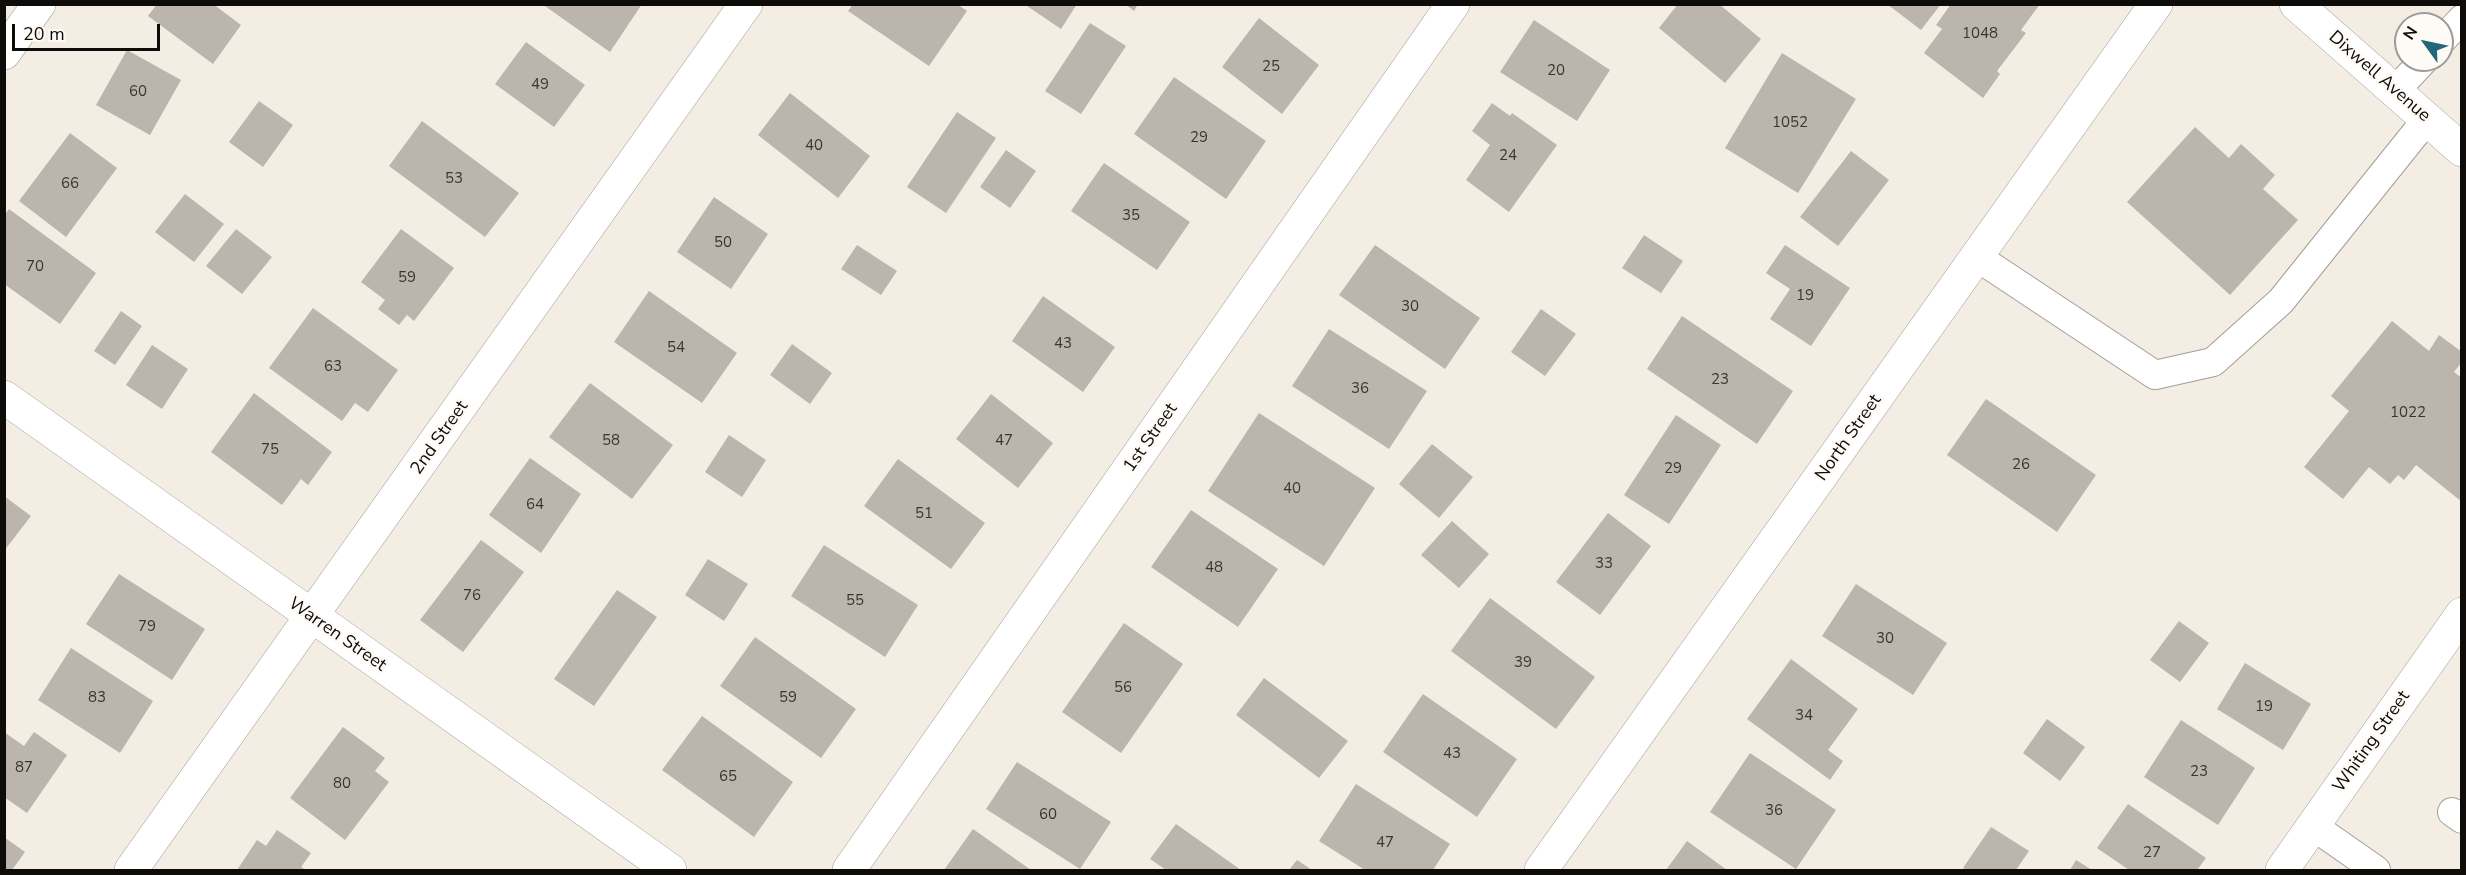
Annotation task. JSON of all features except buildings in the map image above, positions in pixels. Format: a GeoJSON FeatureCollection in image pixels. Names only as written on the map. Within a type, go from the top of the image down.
{"type":"FeatureCollection","features":[{"type":"Feature","properties":{"kind":"street"},"geometry":{"type":"LineString","coordinates":[[4,53],[39,4]]}},
{"type":"Feature","properties":{"kind":"street","name":"2nd Street"},"geometry":{"type":"LineString","coordinates":[[131,870],[746,4]]}},
{"type":"Feature","properties":{"kind":"street","name":"1st Street"},"geometry":{"type":"LineString","coordinates":[[849,870],[1453,4]]}},
{"type":"Feature","properties":{"kind":"street","name":"North Street"},"geometry":{"type":"LineString","coordinates":[[1541,870],[2156,4]]}},
{"type":"Feature","properties":{"kind":"street","name":"Dixwell Avenue"},"geometry":{"type":"LineString","coordinates":[[2296,4],[2462,150]]}},
{"type":"Feature","properties":{"kind":"street","name":"Warren Street"},"geometry":{"type":"LineString","coordinates":[[4,397],[670,870]]}},
{"type":"Feature","properties":{"kind":"street","name":"Whiting Street"},"geometry":{"type":"LineString","coordinates":[[2282,870],[2462,614]]}},
{"type":"Feature","properties":{"kind":"lane"},"geometry":{"type":"LineString","coordinates":[[2395,91],[2413,72]]}},
{"type":"Feature","properties":{"kind":"lane"},"geometry":{"type":"LineString","coordinates":[[1977,257],[2155,375],[2213,362],[2281,301],[2427,120]]}},
{"type":"Feature","properties":{"kind":"lane"},"geometry":{"type":"LineString","coordinates":[[2313,826],[2376,870]]}}]}
